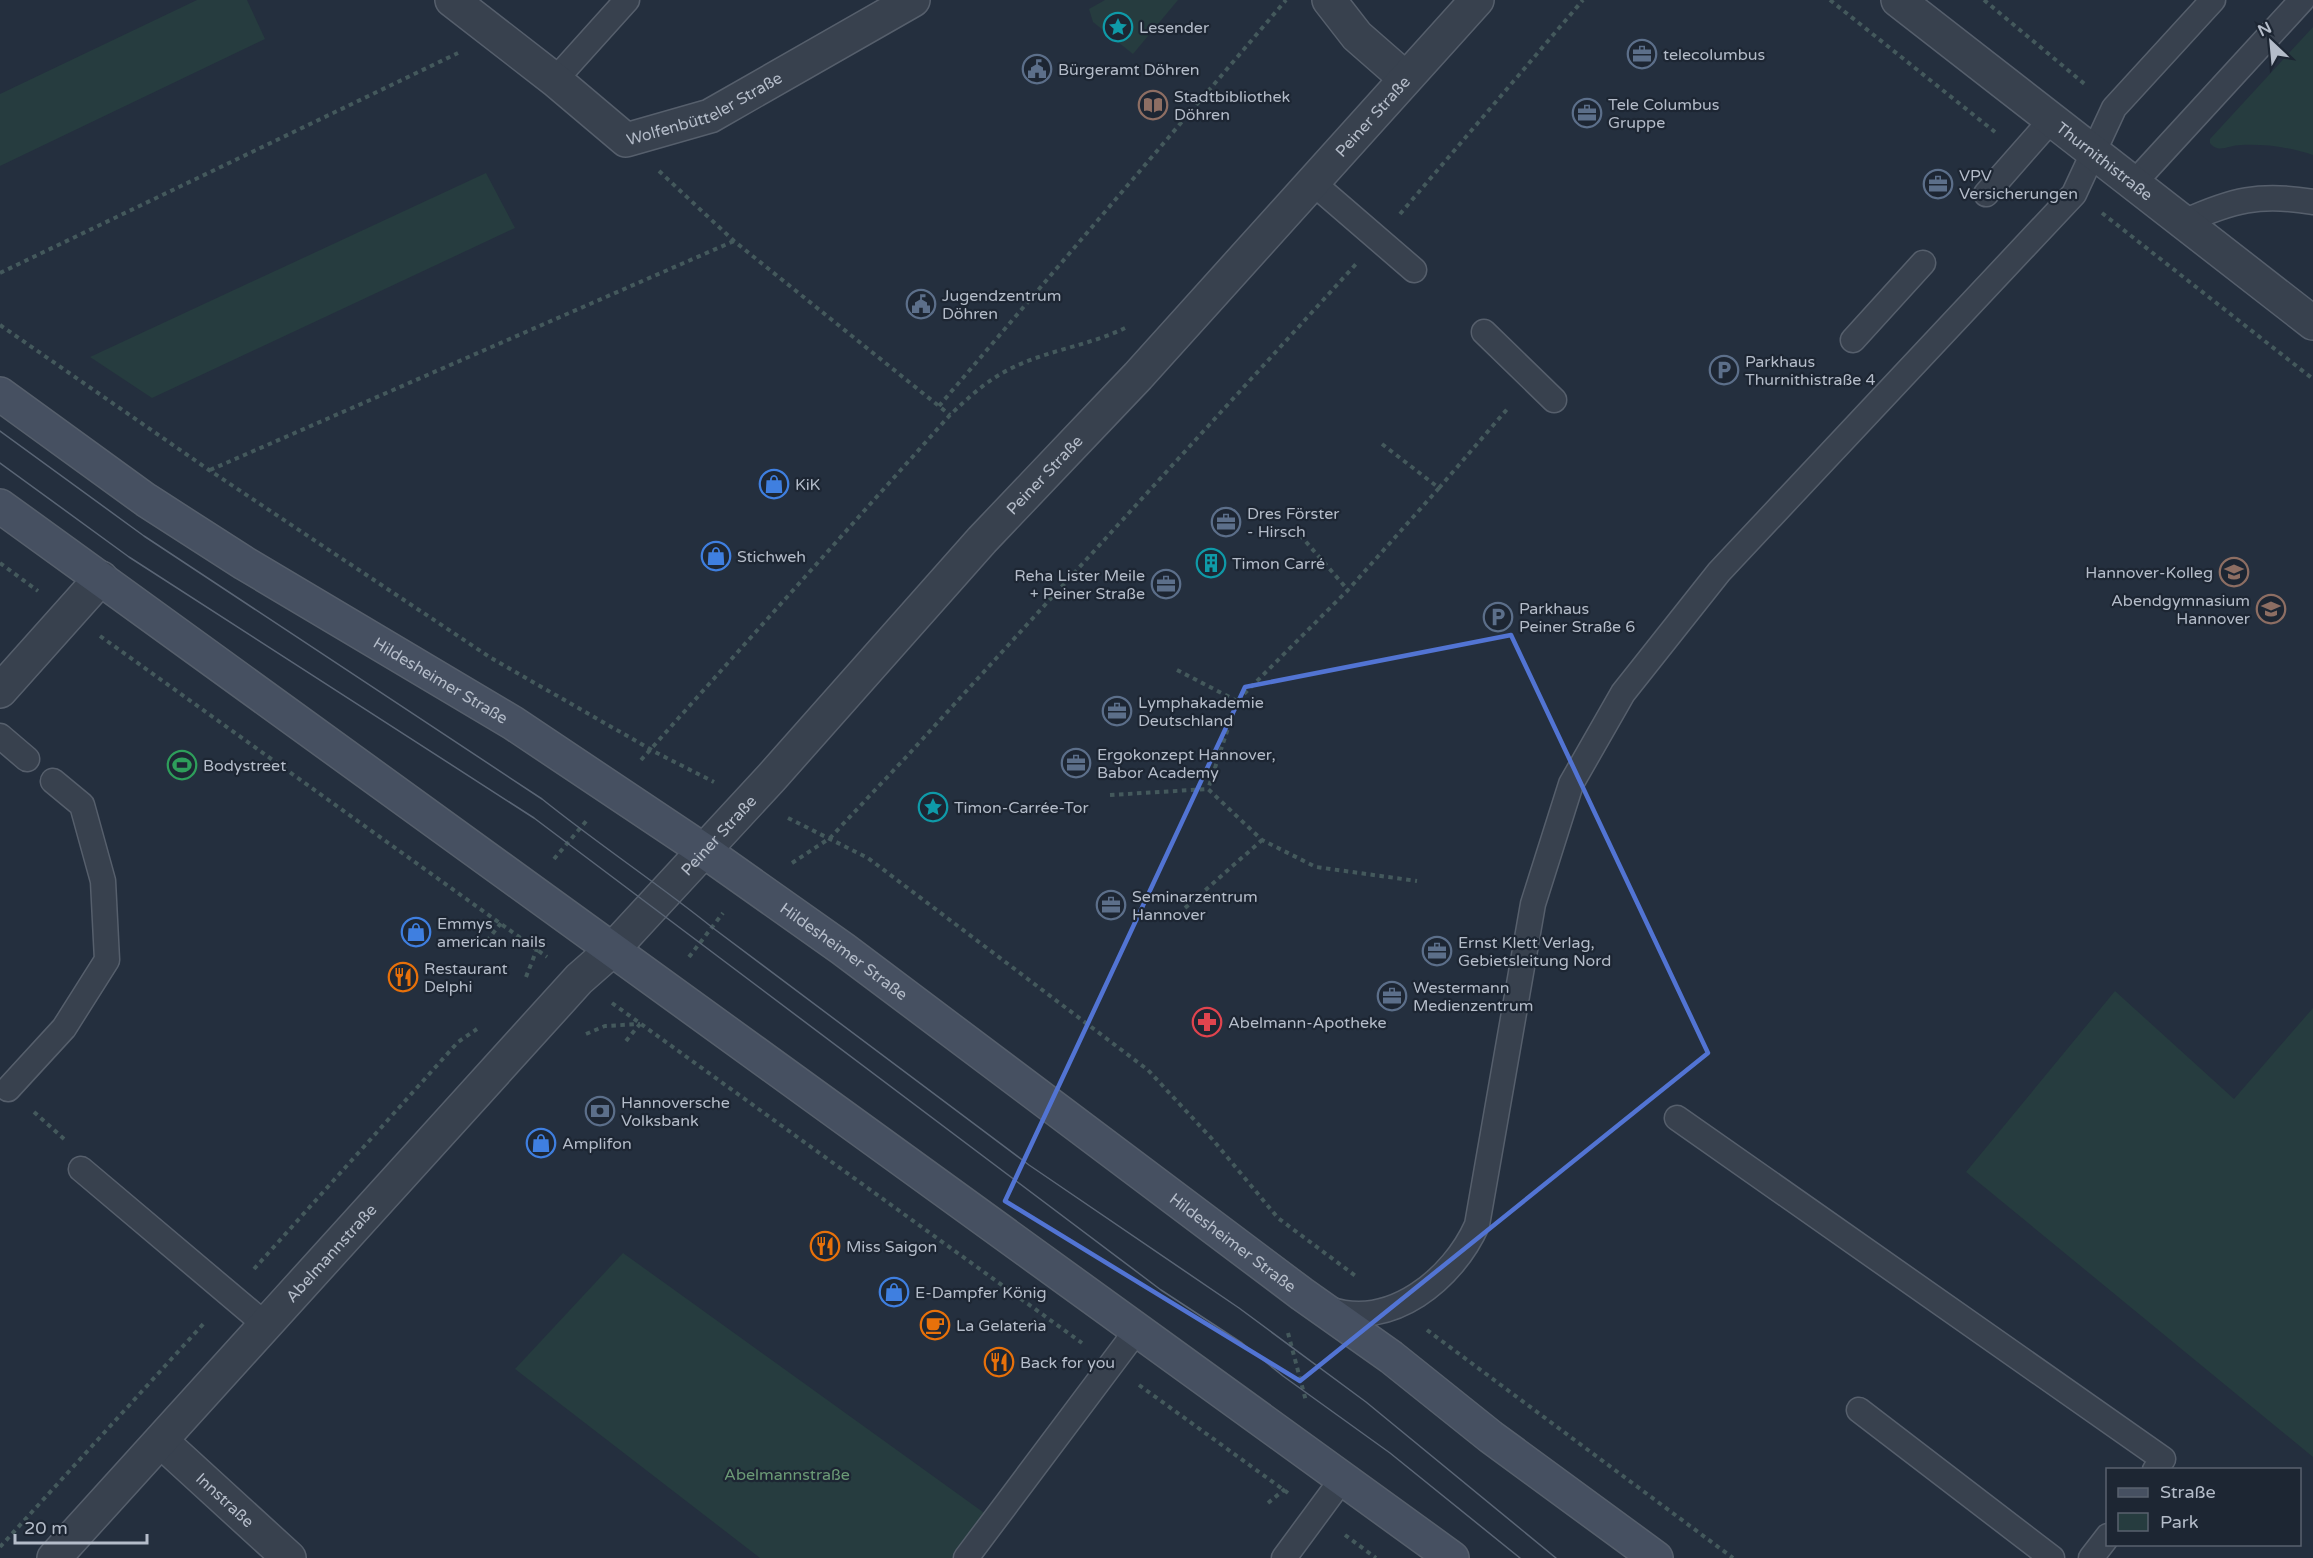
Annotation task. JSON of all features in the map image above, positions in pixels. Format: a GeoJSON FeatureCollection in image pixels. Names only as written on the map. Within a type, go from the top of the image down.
{"type":"FeatureCollection","features":[{"type":"Feature","properties":{"kind":"main road","name":"Hildesheimer Straße"},"geometry":{"type":"LineString","coordinates":[[0,394],[146,500],[244,563],[513,723],[703,850],[843,949],[1391,1358],[1491,1437],[1656,1558]]}},
{"type":"Feature","properties":{"kind":"main road"},"geometry":{"type":"LineString","coordinates":[[0,506],[1452,1558]]}},
{"type":"Feature","properties":{"kind":"street","name":"Wolfenbütteler Straße"},"geometry":{"type":"LineString","coordinates":[[452,0],[555,80],[626,140],[710,116],[913,0]]}},
{"type":"Feature","properties":{"kind":"street"},"geometry":{"type":"LineString","coordinates":[[1329,0],[1357,36],[1406,78]]}},
{"type":"Feature","properties":{"kind":"street","name":"Peiner Straße"},"geometry":{"type":"LineString","coordinates":[[612,950],[750,800],[982,540],[1138,376],[1477,0]]}},
{"type":"Feature","properties":{"kind":"street","name":"Thurnithistraße"},"geometry":{"type":"LineString","coordinates":[[1898,0],[2313,323]]}},
{"type":"Feature","properties":{"kind":"street"},"geometry":{"type":"LineString","coordinates":[[0,692],[101,578]]}},
{"type":"Feature","properties":{"kind":"street","name":"Abelmannstraße"},"geometry":{"type":"LineString","coordinates":[[54,1558],[267,1326],[579,979],[612,950]]}},
{"type":"Feature","properties":{"kind":"street","name":"Innstraße"},"geometry":{"type":"LineString","coordinates":[[161,1441],[289,1558]]}},
{"type":"Feature","properties":{"kind":"lane"},"geometry":{"type":"LineString","coordinates":[[555,80],[627,0]]}},
{"type":"Feature","properties":{"kind":"lane"},"geometry":{"type":"LineString","coordinates":[[1312,1300],[1354,1315],[1394,1306],[1429,1288],[1444,1275],[1470,1241],[1477,1225],[1533,904],[1571,784],[1623,693],[1719,572],[2074,194],[2114,108],[2212,0]]}},
{"type":"Feature","properties":{"kind":"lane"},"geometry":{"type":"LineString","coordinates":[[2134,183],[2302,0]]}},
{"type":"Feature","properties":{"kind":"lane"},"geometry":{"type":"LineString","coordinates":[[1986,194],[2051,120]]}},
{"type":"Feature","properties":{"kind":"lane"},"geometry":{"type":"LineString","coordinates":[[1312,182],[1414,270]]}},
{"type":"Feature","properties":{"kind":"lane"},"geometry":{"type":"LineString","coordinates":[[2184,222],[2212,209],[2254,198],[2278,196],[2313,202]]}},
{"type":"Feature","properties":{"kind":"lane"},"geometry":{"type":"LineString","coordinates":[[1853,340],[1923,263]]}},
{"type":"Feature","properties":{"kind":"lane"},"geometry":{"type":"LineString","coordinates":[[1484,332],[1554,400]]}},
{"type":"Feature","properties":{"kind":"lane"},"geometry":{"type":"LineString","coordinates":[[0,736],[27,759]]}},
{"type":"Feature","properties":{"kind":"lane"},"geometry":{"type":"LineString","coordinates":[[8,1089],[64,1028],[107,960],[103,881],[82,805],[53,781]]}},
{"type":"Feature","properties":{"kind":"lane"},"geometry":{"type":"LineString","coordinates":[[1677,1118],[2163,1459],[2156,1468]]}},
{"type":"Feature","properties":{"kind":"lane"},"geometry":{"type":"LineString","coordinates":[[81,1169],[267,1326]]}},
{"type":"Feature","properties":{"kind":"lane"},"geometry":{"type":"LineString","coordinates":[[966,1558],[1137,1330]]}},
{"type":"Feature","properties":{"kind":"lane"},"geometry":{"type":"LineString","coordinates":[[1859,1410],[2052,1558]]}},
{"type":"Feature","properties":{"kind":"lane"},"geometry":{"type":"LineString","coordinates":[[1284,1558],[1316,1515],[1332,1471]]}},
{"type":"Feature","properties":{"kind":"lane"},"geometry":{"type":"LineString","coordinates":[[2091,1558],[2106,1539]]}},
{"type":"Feature","properties":{"kind":"path"},"geometry":{"type":"LineString","coordinates":[[939,406],[1286,0]]}},
{"type":"Feature","properties":{"kind":"path"},"geometry":{"type":"LineString","coordinates":[[830,838],[1378,239],[1583,0]]}},
{"type":"Feature","properties":{"kind":"path"},"geometry":{"type":"LineString","coordinates":[[0,273],[496,35]]}},
{"type":"Feature","properties":{"kind":"path"},"geometry":{"type":"LineString","coordinates":[[626,140],[734,241],[950,416]]}},
{"type":"Feature","properties":{"kind":"path"},"geometry":{"type":"LineString","coordinates":[[209,470],[734,241]]}},
{"type":"Feature","properties":{"kind":"path"},"geometry":{"type":"LineString","coordinates":[[487,941],[651,748],[950,416],[976,391],[1009,369],[1104,338],[1134,323]]}},
{"type":"Feature","properties":{"kind":"path"},"geometry":{"type":"LineString","coordinates":[[0,325],[209,470],[491,658],[657,753],[868,858],[1148,1070],[1213,1140],[1278,1218],[1733,1558]]}},
{"type":"Feature","properties":{"kind":"path"},"geometry":{"type":"LineString","coordinates":[[1208,789],[1237,701],[1348,590],[1532,380]]}},
{"type":"Feature","properties":{"kind":"path"},"geometry":{"type":"LineString","coordinates":[[1382,444],[1439,488]]}},
{"type":"Feature","properties":{"kind":"path"},"geometry":{"type":"LineString","coordinates":[[1300,535],[1348,590]]}},
{"type":"Feature","properties":{"kind":"path"},"geometry":{"type":"LineString","coordinates":[[0,563],[44,596]]}},
{"type":"Feature","properties":{"kind":"path"},"geometry":{"type":"LineString","coordinates":[[93,632],[550,959]]}},
{"type":"Feature","properties":{"kind":"path"},"geometry":{"type":"LineString","coordinates":[[1177,670],[1237,701]]}},
{"type":"Feature","properties":{"kind":"path"},"geometry":{"type":"LineString","coordinates":[[1110,795],[1208,789],[1262,840],[1316,867],[1417,881]]}},
{"type":"Feature","properties":{"kind":"path"},"geometry":{"type":"LineString","coordinates":[[1185,908],[1262,840]]}},
{"type":"Feature","properties":{"kind":"path"},"geometry":{"type":"LineString","coordinates":[[701,944],[713,928]]}},
{"type":"Feature","properties":{"kind":"path"},"geometry":{"type":"LineString","coordinates":[[526,981],[528,969],[537,949]]}},
{"type":"Feature","properties":{"kind":"path"},"geometry":{"type":"LineString","coordinates":[[604,996],[1376,1558]]}},
{"type":"Feature","properties":{"kind":"path"},"geometry":{"type":"LineString","coordinates":[[0,1547],[458,1042],[485,1024]]}},
{"type":"Feature","properties":{"kind":"path"},"geometry":{"type":"LineString","coordinates":[[626,1041],[640,1024]]}},
{"type":"Feature","properties":{"kind":"path"},"geometry":{"type":"LineString","coordinates":[[579,1042],[587,1033],[605,1026],[640,1024]]}},
{"type":"Feature","properties":{"kind":"path"},"geometry":{"type":"LineString","coordinates":[[8,1089],[80,1154],[81,1169]]}},
{"type":"Feature","properties":{"kind":"path"},"geometry":{"type":"LineString","coordinates":[[1307,1407],[1285,1322],[1312,1300]]}},
{"type":"Feature","properties":{"kind":"path"},"geometry":{"type":"LineString","coordinates":[[1268,1503],[1284,1490],[1332,1471]]}},
{"type":"Feature","properties":{"kind":"highlighted area"},"geometry":{"type":"Polygon","coordinates":[[[1511,635],[1708,1053],[1300,1381],[1005,1201],[1245,687],[1511,635]]]}},
{"type":"Feature","properties":{"kind":"green space"},"geometry":{"type":"Polygon","coordinates":[[[197,0],[247,0],[265,39],[0,166],[0,94],[197,0]]]}},
{"type":"Feature","properties":{"kind":"green space"},"geometry":{"type":"Polygon","coordinates":[[[1105,0],[1178,0],[1133,54],[1093,22],[1089,9],[1105,0]]]}},
{"type":"Feature","properties":{"kind":"green space"},"geometry":{"type":"Polygon","coordinates":[[[2313,27],[2313,155],[2268,146],[2241,145],[2217,148],[2213,146],[2210,139],[2313,27]]]}},
{"type":"Feature","properties":{"kind":"green space"},"geometry":{"type":"Polygon","coordinates":[[[486,173],[515,228],[152,398],[90,357],[486,173]]]}},
{"type":"Feature","properties":{"kind":"green space"},"geometry":{"type":"Polygon","coordinates":[[[2115,991],[2234,1099],[2313,1008],[2313,1457],[1966,1172],[2115,991]]]}},
{"type":"Feature","properties":{"kind":"green space","name":"Abelmannstraße"},"geometry":{"type":"Polygon","coordinates":[[[623,1253],[994,1520],[966,1558],[760,1558],[515,1369],[623,1253]]]}},
{"type":"Feature","properties":{"kind":"tram line"},"geometry":{"type":"LineString","coordinates":[[0,431],[144,536],[542,799],[1029,1165],[1239,1308],[1366,1402],[1556,1558]]}},
{"type":"Feature","properties":{"kind":"tram line"},"geometry":{"type":"LineString","coordinates":[[0,463],[129,557],[534,818],[1161,1290],[1242,1343],[1283,1376],[1390,1453],[1520,1558]]}},
{"type":"Feature","properties":{"kind":"place","name":"Lesender"},"geometry":{"type":"Point","coordinates":[1118,27]}},
{"type":"Feature","properties":{"kind":"place","name":"telecolumbus"},"geometry":{"type":"Point","coordinates":[1642,54]}},
{"type":"Feature","properties":{"kind":"place","name":"Bürgeramt Döhren"},"geometry":{"type":"Point","coordinates":[1037,69]}},
{"type":"Feature","properties":{"kind":"place","name":"Stadtbibliothek Döhren"},"geometry":{"type":"Point","coordinates":[1153,105]}},
{"type":"Feature","properties":{"kind":"place","name":"Tele Columbus Gruppe"},"geometry":{"type":"Point","coordinates":[1587,113]}},
{"type":"Feature","properties":{"kind":"place","name":"VPV Versicherungen"},"geometry":{"type":"Point","coordinates":[1938,184]}},
{"type":"Feature","properties":{"kind":"place","name":"Jugendzentrum Döhren"},"geometry":{"type":"Point","coordinates":[921,304]}},
{"type":"Feature","properties":{"kind":"place","name":"Parkhaus Thurnithistraße 4"},"geometry":{"type":"Point","coordinates":[1724,370]}},
{"type":"Feature","properties":{"kind":"place","name":"KiK"},"geometry":{"type":"Point","coordinates":[774,484]}},
{"type":"Feature","properties":{"kind":"place","name":"Dres Förster - Hirsch"},"geometry":{"type":"Point","coordinates":[1226,522]}},
{"type":"Feature","properties":{"kind":"place","name":"Stichweh"},"geometry":{"type":"Point","coordinates":[716,556]}},
{"type":"Feature","properties":{"kind":"place","name":"Timon Carré"},"geometry":{"type":"Point","coordinates":[1211,563]}},
{"type":"Feature","properties":{"kind":"place","name":"Hannover-Kolleg"},"geometry":{"type":"Point","coordinates":[2234,572]}},
{"type":"Feature","properties":{"kind":"place","name":"Reha Lister Meile + Peiner Straße"},"geometry":{"type":"Point","coordinates":[1166,584]}},
{"type":"Feature","properties":{"kind":"place","name":"Abendgymnasium Hannover"},"geometry":{"type":"Point","coordinates":[2271,609]}},
{"type":"Feature","properties":{"kind":"place","name":"Parkhaus Peiner Straße 6"},"geometry":{"type":"Point","coordinates":[1498,617]}},
{"type":"Feature","properties":{"kind":"place","name":"Lymphakademie Deutschland"},"geometry":{"type":"Point","coordinates":[1117,711]}},
{"type":"Feature","properties":{"kind":"place","name":"Ergokonzept Hannover, Babor Academy"},"geometry":{"type":"Point","coordinates":[1076,763]}},
{"type":"Feature","properties":{"kind":"place","name":"Bodystreet"},"geometry":{"type":"Point","coordinates":[182,765]}},
{"type":"Feature","properties":{"kind":"place","name":"Timon-Carrée-Tor"},"geometry":{"type":"Point","coordinates":[933,807]}},
{"type":"Feature","properties":{"kind":"place","name":"Seminarzentrum Hannover"},"geometry":{"type":"Point","coordinates":[1111,905]}},
{"type":"Feature","properties":{"kind":"place","name":"Emmys american nails"},"geometry":{"type":"Point","coordinates":[416,932]}},
{"type":"Feature","properties":{"kind":"place","name":"Ernst Klett Verlag, Gebietsleitung Nord"},"geometry":{"type":"Point","coordinates":[1437,951]}},
{"type":"Feature","properties":{"kind":"place","name":"Restaurant Delphi"},"geometry":{"type":"Point","coordinates":[403,977]}},
{"type":"Feature","properties":{"kind":"place","name":"Westermann Medienzentrum"},"geometry":{"type":"Point","coordinates":[1392,996]}},
{"type":"Feature","properties":{"kind":"place","name":"Abelmann-Apotheke"},"geometry":{"type":"Point","coordinates":[1207,1022]}},
{"type":"Feature","properties":{"kind":"place","name":"Hannoversche Volksbank"},"geometry":{"type":"Point","coordinates":[600,1111]}},
{"type":"Feature","properties":{"kind":"place","name":"Amplifon"},"geometry":{"type":"Point","coordinates":[541,1143]}},
{"type":"Feature","properties":{"kind":"place","name":"Miss Saigon"},"geometry":{"type":"Point","coordinates":[825,1246]}},
{"type":"Feature","properties":{"kind":"place","name":"E-Dampfer König"},"geometry":{"type":"Point","coordinates":[894,1292]}},
{"type":"Feature","properties":{"kind":"place","name":"La Gelaterìa"},"geometry":{"type":"Point","coordinates":[935,1325]}},
{"type":"Feature","properties":{"kind":"place","name":"Back for you"},"geometry":{"type":"Point","coordinates":[999,1362]}}]}
